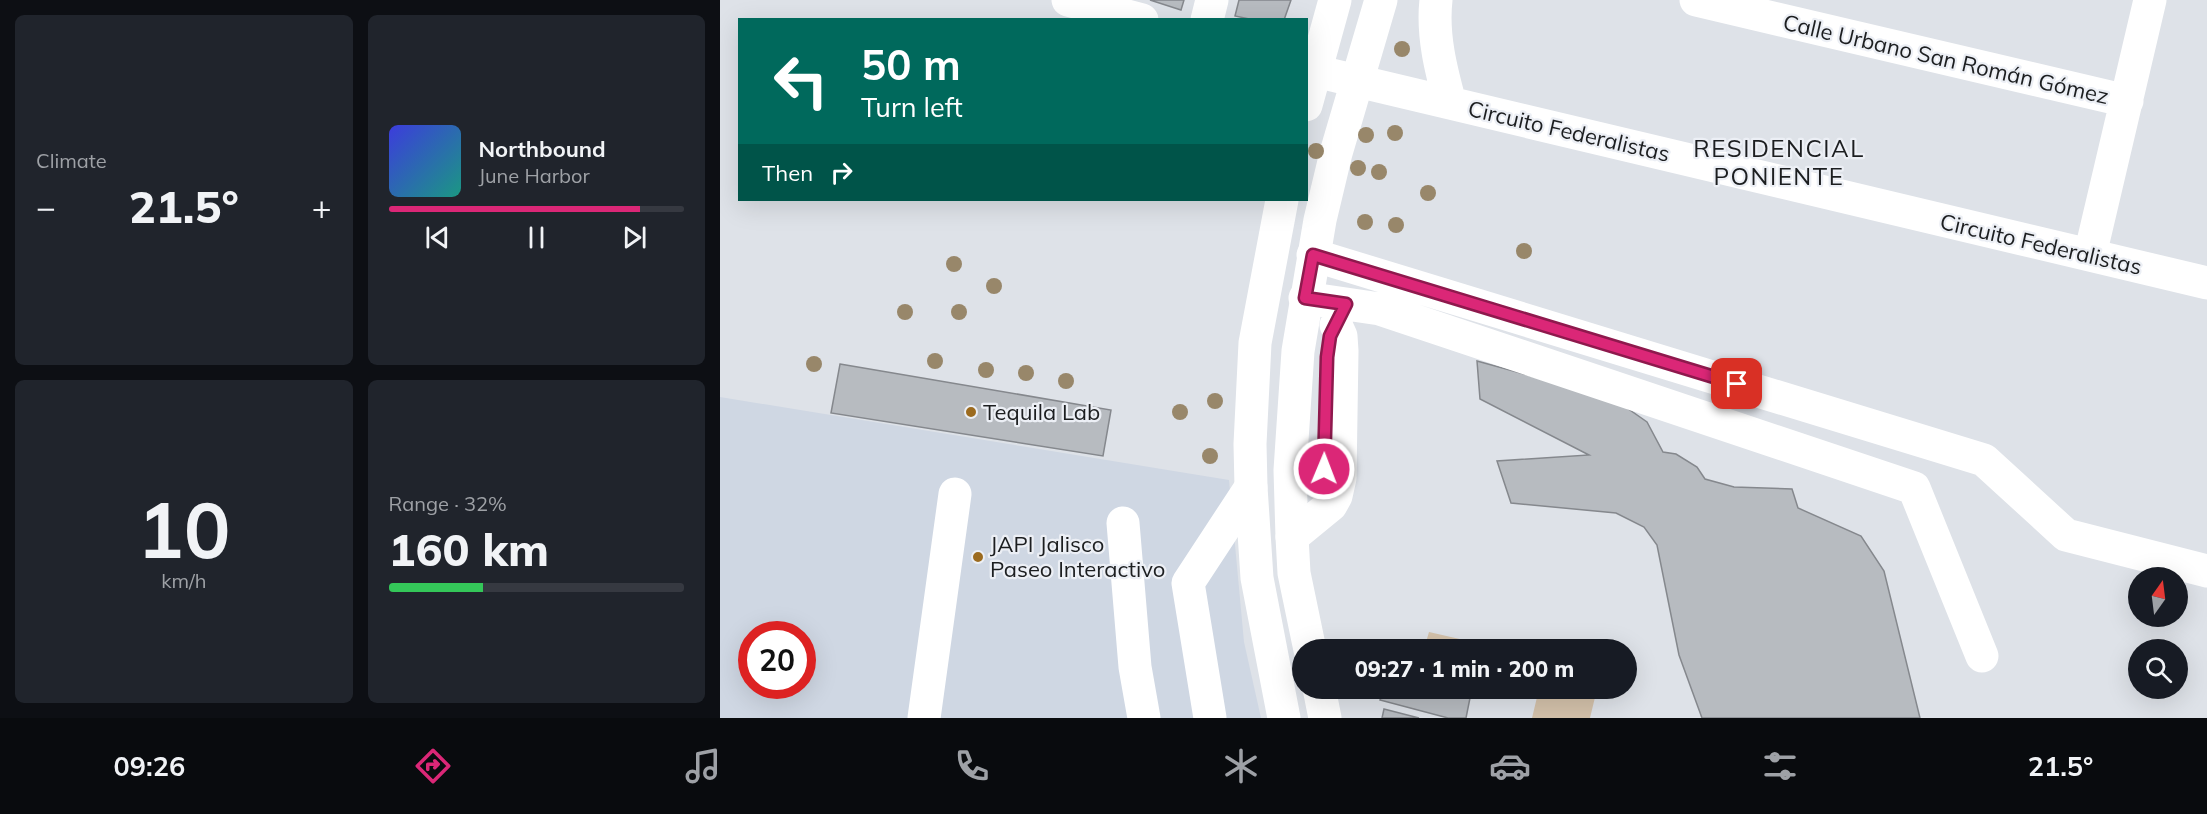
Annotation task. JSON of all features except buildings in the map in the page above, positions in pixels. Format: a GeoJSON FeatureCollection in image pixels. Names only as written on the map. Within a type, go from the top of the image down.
{"type":"FeatureCollection","features":[{"type":"Feature","properties":{"kind":"street"},"geometry":{"type":"LineString","coordinates":[[1068,0],[1135,18]]}},
{"type":"Feature","properties":{"kind":"street"},"geometry":{"type":"LineString","coordinates":[[1208,18],[1212,0]]}},
{"type":"Feature","properties":{"kind":"street"},"geometry":{"type":"LineString","coordinates":[[1308,97],[1335,0]]}},
{"type":"Feature","properties":{"kind":"street"},"geometry":{"type":"LineString","coordinates":[[1308,639],[1294,573],[1303,527],[1290,470],[1298,351],[1313,255],[1336,153],[1382,0]]}},
{"type":"Feature","properties":{"kind":"street"},"geometry":{"type":"LineString","coordinates":[[1436,0],[1438,57],[1450,103]]}},
{"type":"Feature","properties":{"kind":"street","name":"Calle Urbano San Román Gómez"},"geometry":{"type":"LineString","coordinates":[[1696,0],[2127,101]]}},
{"type":"Feature","properties":{"kind":"street"},"geometry":{"type":"LineString","coordinates":[[2090,255],[2150,0]]}},
{"type":"Feature","properties":{"kind":"street","name":"Circuito Federalistas"},"geometry":{"type":"LineString","coordinates":[[1315,71],[2207,283]]}},
{"type":"Feature","properties":{"kind":"street"},"geometry":{"type":"LineString","coordinates":[[1282,201],[1255,343],[1250,444],[1257,578],[1284,718]]}},
{"type":"Feature","properties":{"kind":"street"},"geometry":{"type":"LineString","coordinates":[[1313,255],[1984,460],[2066,535],[2207,570]]}},
{"type":"Feature","properties":{"kind":"street"},"geometry":{"type":"LineString","coordinates":[[1305,298],[1341,314],[1380,309],[1914,488],[1982,656]]}},
{"type":"Feature","properties":{"kind":"street"},"geometry":{"type":"LineString","coordinates":[[1303,527],[1331,505],[1336,496],[1340,478],[1341,314]]}},
{"type":"Feature","properties":{"kind":"street"},"geometry":{"type":"LineString","coordinates":[[1210,718],[1188,583],[1251,487]]}},
{"type":"Feature","properties":{"kind":"street"},"geometry":{"type":"LineString","coordinates":[[924,718],[956,494]]}},
{"type":"Feature","properties":{"kind":"street"},"geometry":{"type":"LineString","coordinates":[[1123,523],[1135,667],[1144,718]]}},
{"type":"Feature","properties":{"kind":"street"},"geometry":{"type":"LineString","coordinates":[[1321,699],[1325,718]]}},
{"type":"Feature","properties":{"kind":"shaded area","name":"JAPI Jalisco Paseo Interactivo"},"geometry":{"type":"Polygon","coordinates":[[[720,397],[1229,480],[1244,642],[1261,718],[720,718],[720,397]]]}},
{"type":"Feature","properties":{"kind":"shaded area"},"geometry":{"type":"Polygon","coordinates":[[[1429,632],[1460,639],[1427,639],[1429,632]]]}},
{"type":"Feature","properties":{"kind":"shaded area"},"geometry":{"type":"Polygon","coordinates":[[[1537,699],[1595,699],[1590,718],[1532,718],[1537,699]]]}},
{"type":"Feature","properties":{"kind":"place","name":"Tequila Lab"},"geometry":{"type":"Point","coordinates":[971,412]}},
{"type":"Feature","properties":{"kind":"place","name":"JAPI Jalisco Paseo Interactivo"},"geometry":{"type":"Point","coordinates":[978,557]}},
{"type":"Feature","properties":{"kind":"district","name":"RESIDENCIAL PONIENTE"},"geometry":{"type":"Point","coordinates":[1779,162]}},
{"type":"Feature","properties":{"kind":"route"},"geometry":{"type":"LineString","coordinates":[[1324,469],[1327,357],[1330,336],[1346,304],[1305,298],[1313,255],[1737,384]]}}]}
